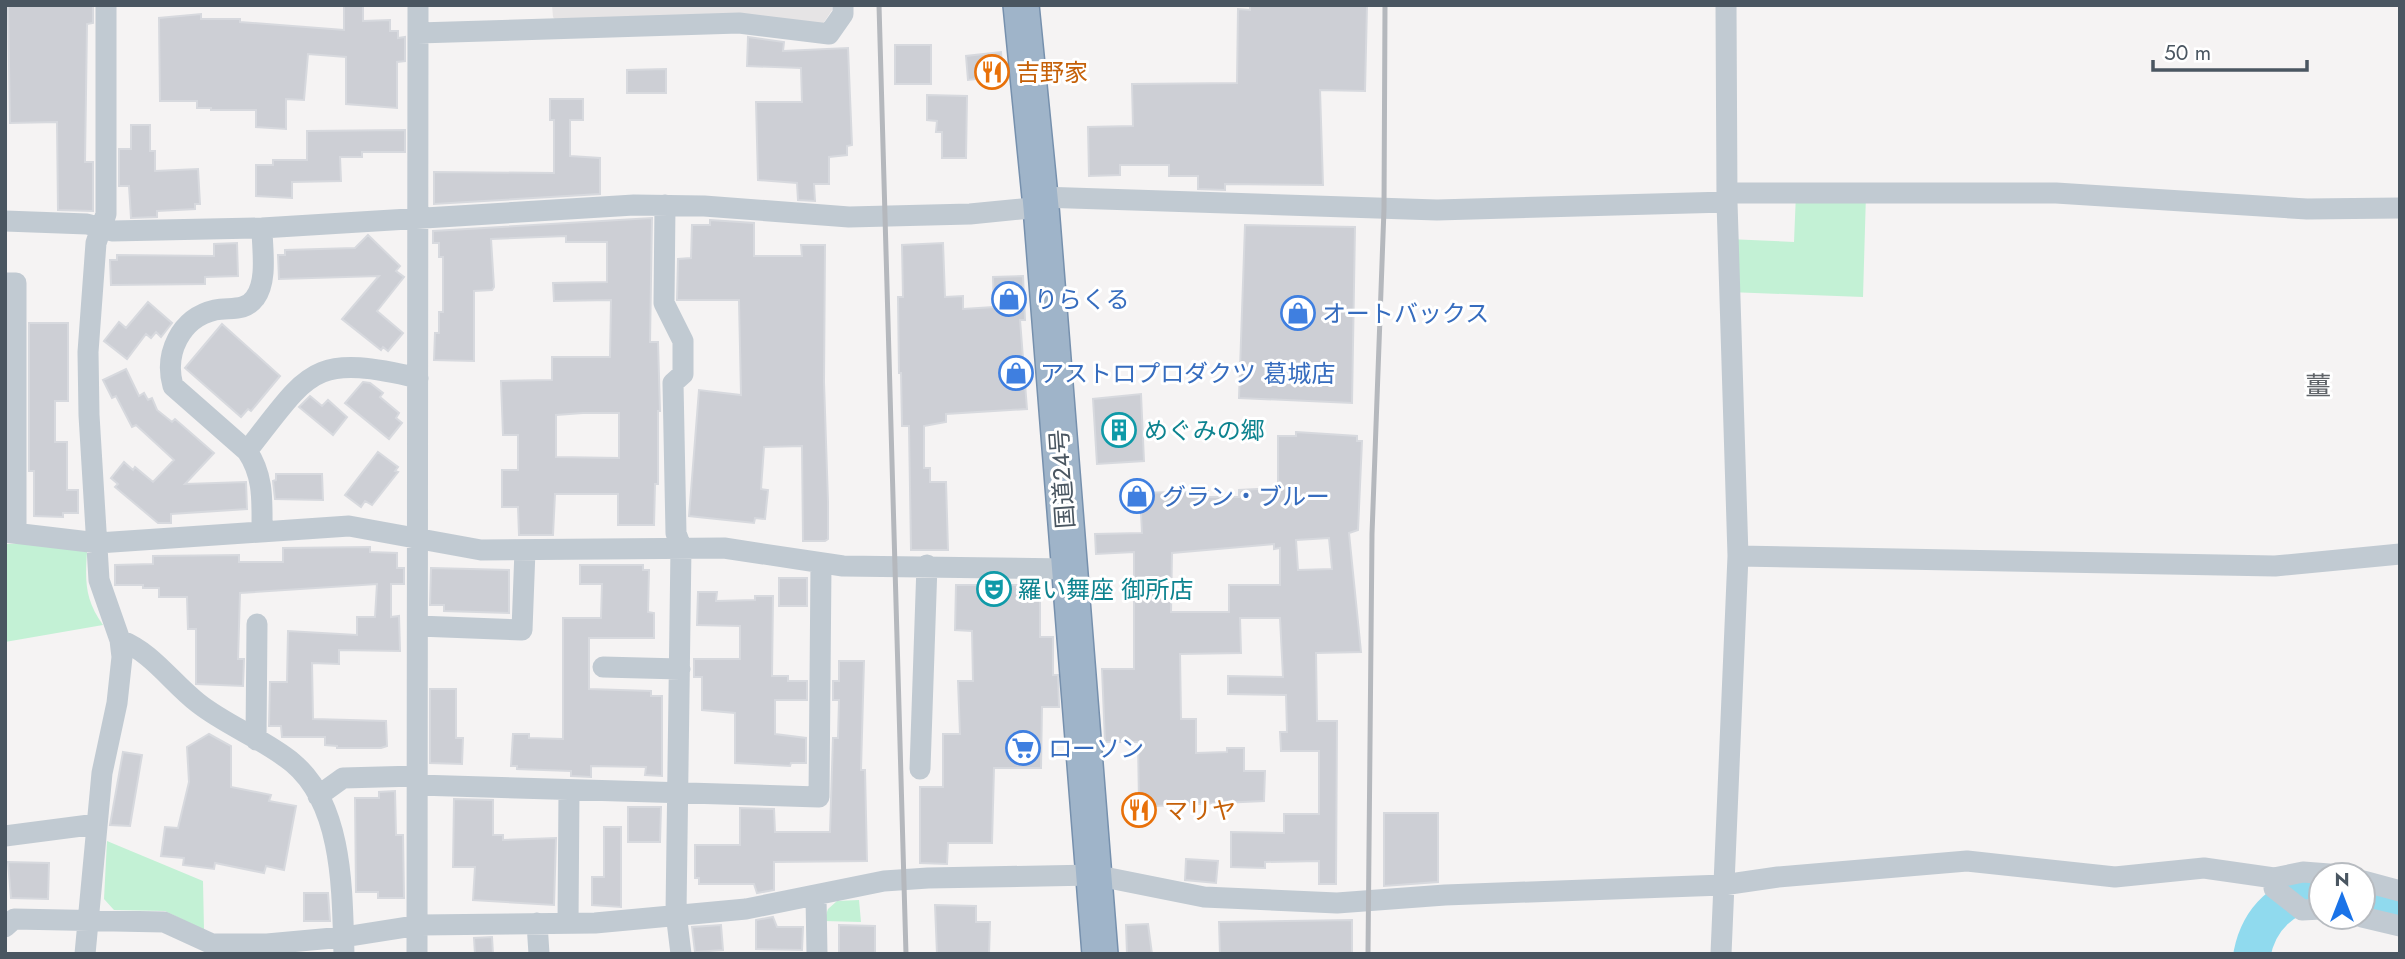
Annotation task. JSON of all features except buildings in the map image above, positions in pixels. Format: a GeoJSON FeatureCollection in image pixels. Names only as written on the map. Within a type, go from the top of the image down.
{"type":"FeatureCollection","features":[{"type":"Feature","properties":{"kind":"highway","name":"国道24号"},"geometry":{"type":"LineString","coordinates":[[1021,5],[1040,202],[1100,954]]}},
{"type":"Feature","properties":{"kind":"street"},"geometry":{"type":"LineString","coordinates":[[85,954],[86,920],[104,761],[121,680],[120,640],[99,580],[88,352],[96,243],[106,214],[106,5]]}},
{"type":"Feature","properties":{"kind":"street"},"geometry":{"type":"LineString","coordinates":[[417,954],[418,5]]}},
{"type":"Feature","properties":{"kind":"street"},"geometry":{"type":"LineString","coordinates":[[418,33],[739,23],[829,34],[843,14],[843,5]]}},
{"type":"Feature","properties":{"kind":"street"},"geometry":{"type":"LineString","coordinates":[[1721,954],[1738,556],[1727,198],[1726,5]]}},
{"type":"Feature","properties":{"kind":"street"},"geometry":{"type":"LineString","coordinates":[[5,221],[87,224],[112,231],[262,228],[665,205],[849,217],[970,214],[1040,202],[1437,210],[1727,198],[2056,193],[2307,209],[2400,208]]}},
{"type":"Feature","properties":{"kind":"street"},"geometry":{"type":"LineString","coordinates":[[665,205],[664,303],[683,341],[683,374],[673,383],[676,533],[681,547],[677,913],[681,954]]}},
{"type":"Feature","properties":{"kind":"street"},"geometry":{"type":"LineString","coordinates":[[262,228],[262,279],[256,297],[241,309],[203,314],[173,346],[169,358],[173,386],[247,451],[260,479],[262,530]]}},
{"type":"Feature","properties":{"kind":"street"},"geometry":{"type":"LineString","coordinates":[[5,283],[16,283],[11,409],[11,532],[98,543],[349,526],[460,547],[525,550],[681,547],[752,551],[821,564],[1068,569]]}},
{"type":"Feature","properties":{"kind":"street"},"geometry":{"type":"LineString","coordinates":[[247,451],[297,387],[317,373],[346,366],[418,378]]}},
{"type":"Feature","properties":{"kind":"street"},"geometry":{"type":"LineString","coordinates":[[418,626],[522,630],[525,550]]}},
{"type":"Feature","properties":{"kind":"street"},"geometry":{"type":"LineString","coordinates":[[1738,556],[2275,566],[2400,554]]}},
{"type":"Feature","properties":{"kind":"street"},"geometry":{"type":"LineString","coordinates":[[318,796],[343,778],[569,790],[819,797],[821,564]]}},
{"type":"Feature","properties":{"kind":"street"},"geometry":{"type":"LineString","coordinates":[[920,769],[927,565]]}},
{"type":"Feature","properties":{"kind":"street"},"geometry":{"type":"LineString","coordinates":[[257,624],[257,740]]}},
{"type":"Feature","properties":{"kind":"street"},"geometry":{"type":"LineString","coordinates":[[120,640],[147,655],[199,704],[294,764],[318,796],[341,866],[344,946]]}},
{"type":"Feature","properties":{"kind":"street"},"geometry":{"type":"LineString","coordinates":[[603,667],[680,668]]}},
{"type":"Feature","properties":{"kind":"street"},"geometry":{"type":"LineString","coordinates":[[568,923],[569,790]]}},
{"type":"Feature","properties":{"kind":"street"},"geometry":{"type":"LineString","coordinates":[[5,836],[97,824]]}},
{"type":"Feature","properties":{"kind":"street"},"geometry":{"type":"LineString","coordinates":[[5,927],[14,919],[164,922],[212,944],[234,949],[344,946],[419,925],[568,923],[746,909],[904,879],[1094,875],[1204,897],[1337,903],[1445,895],[1723,885],[1778,877],[1967,861],[2115,877],[2204,868],[2274,883],[2307,907]]}},
{"type":"Feature","properties":{"kind":"street"},"geometry":{"type":"LineString","coordinates":[[2274,883],[2307,872]]}},
{"type":"Feature","properties":{"kind":"street"},"geometry":{"type":"LineString","coordinates":[[2377,885],[2400,891]]}},
{"type":"Feature","properties":{"kind":"street"},"geometry":{"type":"LineString","coordinates":[[816,897],[817,954]]}},
{"type":"Feature","properties":{"kind":"street"},"geometry":{"type":"LineString","coordinates":[[2377,921],[2400,926]]}},
{"type":"Feature","properties":{"kind":"street"},"geometry":{"type":"LineString","coordinates":[[537,923],[539,954]]}},
{"type":"Feature","properties":{"kind":"shaded area"},"geometry":{"type":"Polygon","coordinates":[[[552,5],[832,5],[832,10],[823,24],[558,23],[553,17],[552,5]]]}},
{"type":"Feature","properties":{"kind":"green space"},"geometry":{"type":"Polygon","coordinates":[[[1796,193],[1866,194],[1863,297],[1729,292],[1728,239],[1794,242],[1796,193]]]}},
{"type":"Feature","properties":{"kind":"green space"},"geometry":{"type":"Polygon","coordinates":[[[34,543],[87,552],[88,590],[93,607],[103,625],[5,642],[5,544],[34,543]]]}},
{"type":"Feature","properties":{"kind":"green space"},"geometry":{"type":"Polygon","coordinates":[[[107,841],[203,881],[204,930],[165,911],[114,910],[104,899],[107,841]]]}},
{"type":"Feature","properties":{"kind":"green space"},"geometry":{"type":"Polygon","coordinates":[[[859,900],[861,922],[824,921],[828,909],[837,901],[859,900]]]}},
{"type":"Feature","properties":{"kind":"waterway"},"geometry":{"type":"LineString","coordinates":[[2252,954],[2255,941],[2275,910],[2307,894]]}},
{"type":"Feature","properties":{"kind":"waterway"},"geometry":{"type":"LineString","coordinates":[[2377,905],[2400,911]]}},
{"type":"Feature","properties":{"kind":"railway"},"geometry":{"type":"LineString","coordinates":[[879,5],[906,954]]}},
{"type":"Feature","properties":{"kind":"railway"},"geometry":{"type":"LineString","coordinates":[[1368,954],[1372,534],[1384,209],[1385,5]]}},
{"type":"Feature","properties":{"kind":"place","name":"吉野家"},"geometry":{"type":"Point","coordinates":[992,72]}},
{"type":"Feature","properties":{"kind":"place","name":"りらくる"},"geometry":{"type":"Point","coordinates":[1009,299]}},
{"type":"Feature","properties":{"kind":"place","name":"オートバックス"},"geometry":{"type":"Point","coordinates":[1298,313]}},
{"type":"Feature","properties":{"kind":"place","name":"アストロプロダクツ 葛城店"},"geometry":{"type":"Point","coordinates":[1016,373]}},
{"type":"Feature","properties":{"kind":"place","name":"めぐみの郷"},"geometry":{"type":"Point","coordinates":[1119,430]}},
{"type":"Feature","properties":{"kind":"place","name":"グラン・ブルー"},"geometry":{"type":"Point","coordinates":[1137,496]}},
{"type":"Feature","properties":{"kind":"place","name":"羅い舞座 御所店"},"geometry":{"type":"Point","coordinates":[994,589]}},
{"type":"Feature","properties":{"kind":"place","name":"ローソン"},"geometry":{"type":"Point","coordinates":[1023,748]}},
{"type":"Feature","properties":{"kind":"place","name":"マリヤ"},"geometry":{"type":"Point","coordinates":[1139,810]}},
{"type":"Feature","properties":{"kind":"district","name":"薑"},"geometry":{"type":"Point","coordinates":[2318,386]}}]}
